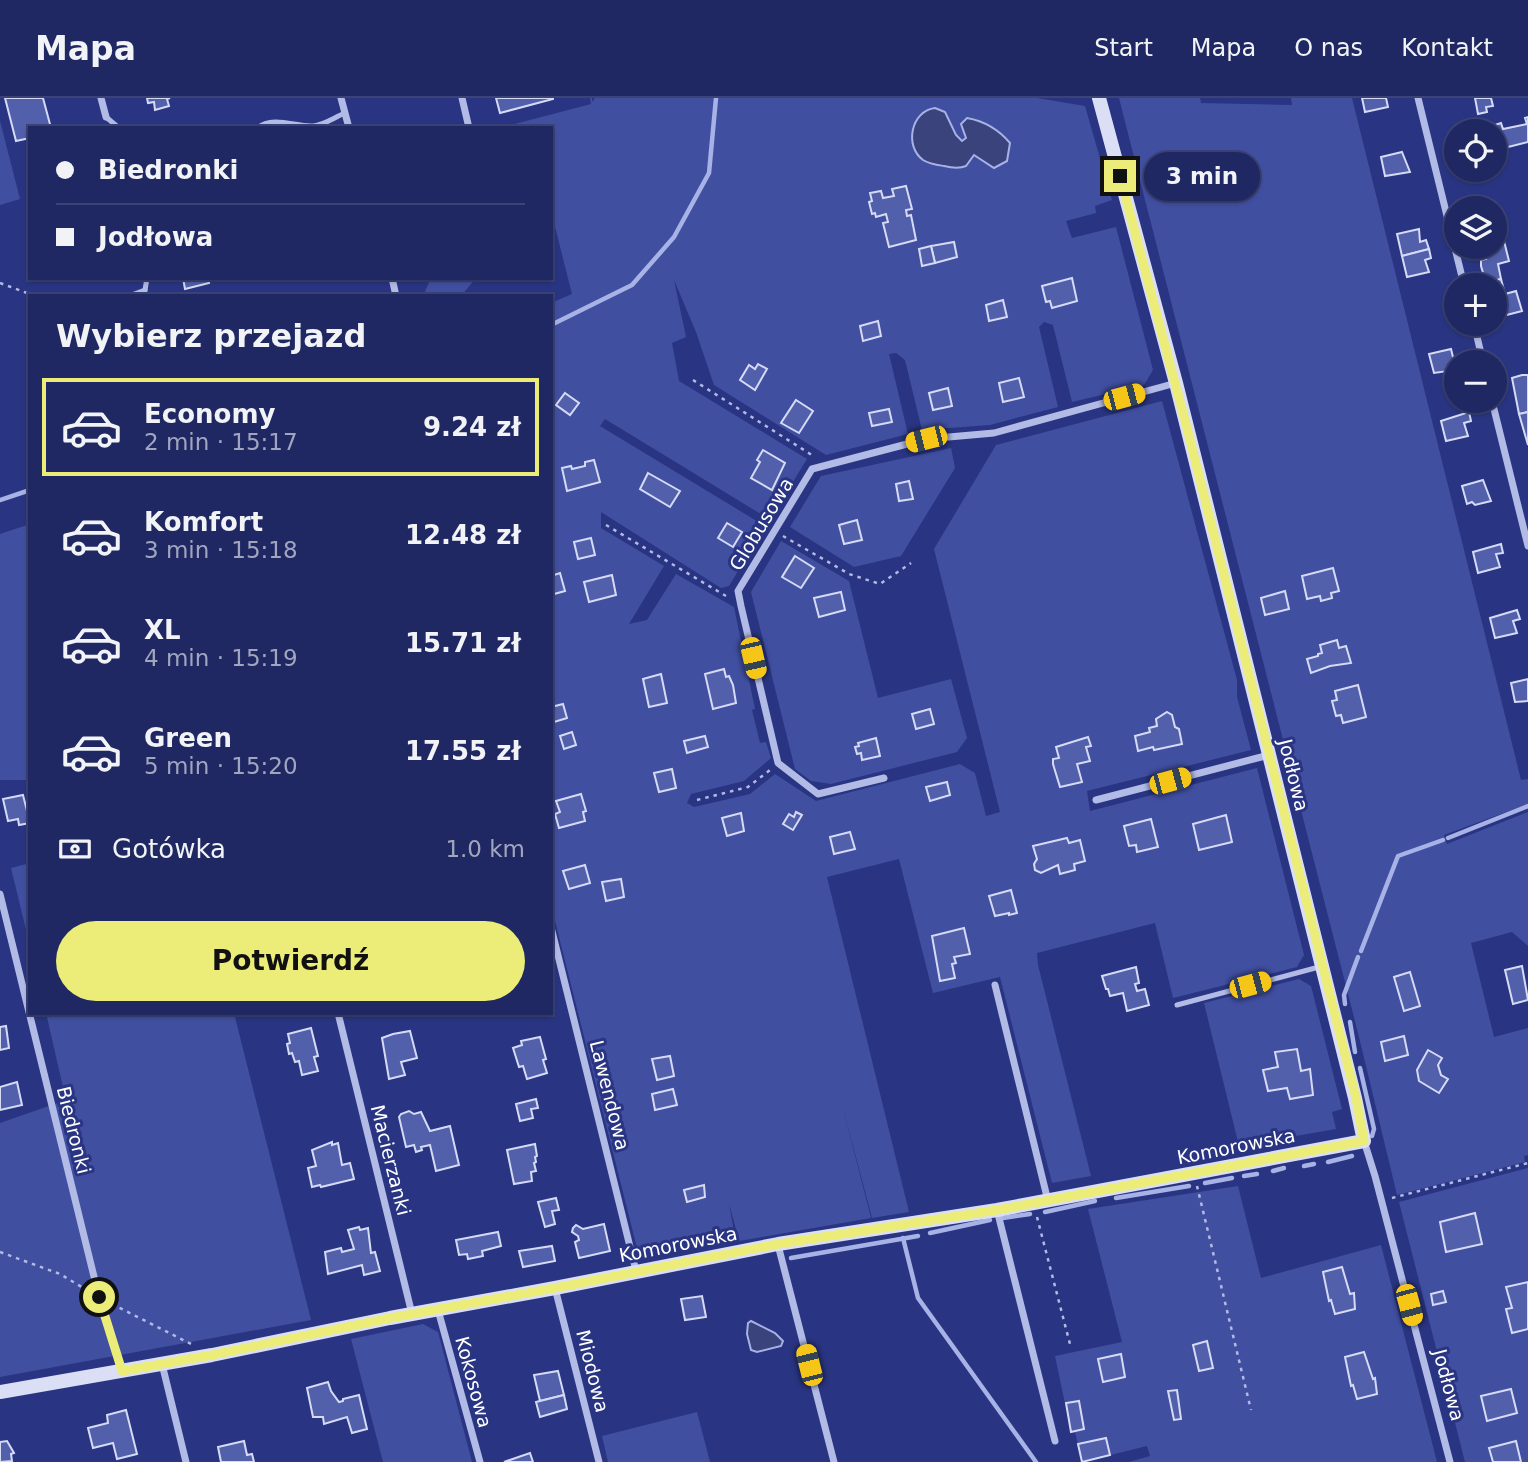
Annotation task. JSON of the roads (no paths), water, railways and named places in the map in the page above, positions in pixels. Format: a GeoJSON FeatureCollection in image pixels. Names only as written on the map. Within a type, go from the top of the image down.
{"type":"FeatureCollection","features":[{"type":"Feature","properties":{"kind":"street"},"geometry":{"type":"LineString","coordinates":[[101,98],[106,117]]}},
{"type":"Feature","properties":{"kind":"street"},"geometry":{"type":"LineString","coordinates":[[341,98],[348,126]]}},
{"type":"Feature","properties":{"kind":"street"},"geometry":{"type":"LineString","coordinates":[[462,98],[469,126]]}},
{"type":"Feature","properties":{"kind":"street","name":"Jodłowa"},"geometry":{"type":"LineString","coordinates":[[1099,98],[1175,383],[1356,1098],[1364,1141],[1450,1462]]}},
{"type":"Feature","properties":{"kind":"street"},"geometry":{"type":"LineString","coordinates":[[1418,98],[1461,273]]}},
{"type":"Feature","properties":{"kind":"street","name":"Globusowa"},"geometry":{"type":"LineString","coordinates":[[884,778],[818,794],[778,763],[741,606],[738,591],[812,469],[926,439],[994,433],[1175,383]]}},
{"type":"Feature","properties":{"kind":"street"},"geometry":{"type":"LineString","coordinates":[[1495,413],[1528,546]]}},
{"type":"Feature","properties":{"kind":"street"},"geometry":{"type":"LineString","coordinates":[[1096,800],[1269,755]]}},
{"type":"Feature","properties":{"kind":"street","name":"Biedronki"},"geometry":{"type":"LineString","coordinates":[[0,894],[28,1008]]}},
{"type":"Feature","properties":{"kind":"street","name":"Lawendowa"},"geometry":{"type":"LineString","coordinates":[[553,935],[636,1271]]}},
{"type":"Feature","properties":{"kind":"street"},"geometry":{"type":"LineString","coordinates":[[995,985],[1041,1202]]}},
{"type":"Feature","properties":{"kind":"street","name":"Biedronki"},"geometry":{"type":"LineString","coordinates":[[30,1015],[99,1297],[122,1371]]}},
{"type":"Feature","properties":{"kind":"street","name":"Macierzanki"},"geometry":{"type":"LineString","coordinates":[[338,1015],[412,1315]]}},
{"type":"Feature","properties":{"kind":"street","name":"Komorowska"},"geometry":{"type":"LineString","coordinates":[[0,1392],[212,1355],[778,1244],[997,1210],[1364,1141]]}},
{"type":"Feature","properties":{"kind":"street"},"geometry":{"type":"LineString","coordinates":[[997,1210],[1055,1441]]}},
{"type":"Feature","properties":{"kind":"street"},"geometry":{"type":"LineString","coordinates":[[778,1244],[834,1462]]}},
{"type":"Feature","properties":{"kind":"street","name":"Miodowa"},"geometry":{"type":"LineString","coordinates":[[555,1288],[599,1462]]}},
{"type":"Feature","properties":{"kind":"street","name":"Kokosowa"},"geometry":{"type":"LineString","coordinates":[[438,1310],[480,1462]]}},
{"type":"Feature","properties":{"kind":"street"},"geometry":{"type":"LineString","coordinates":[[162,1363],[186,1462]]}},
{"type":"Feature","properties":{"kind":"lane"},"geometry":{"type":"LineString","coordinates":[[259,126],[276,121],[317,126],[345,113]]}},
{"type":"Feature","properties":{"kind":"lane"},"geometry":{"type":"LineString","coordinates":[[106,117],[117,126]]}},
{"type":"Feature","properties":{"kind":"lane"},"geometry":{"type":"LineString","coordinates":[[1177,1005],[1322,966]]}},
{"type":"Feature","properties":{"kind":"waterway"},"geometry":{"type":"LineString","coordinates":[[553,324],[632,285],[674,237],[709,173],[716,98]]}},
{"type":"Feature","properties":{"kind":"waterway"},"geometry":{"type":"LineString","coordinates":[[0,500],[28,491]]}},
{"type":"Feature","properties":{"kind":"waterway"},"geometry":{"type":"LineString","coordinates":[[1448,838],[1528,806]]}},
{"type":"Feature","properties":{"kind":"waterway"},"geometry":{"type":"LineString","coordinates":[[1361,951],[1398,856],[1443,840]]}},
{"type":"Feature","properties":{"kind":"waterway"},"geometry":{"type":"LineString","coordinates":[[1345,1004],[1344,995],[1358,957]]}},
{"type":"Feature","properties":{"kind":"waterway"},"geometry":{"type":"LineString","coordinates":[[1350,1022],[1355,1052]]}},
{"type":"Feature","properties":{"kind":"waterway"},"geometry":{"type":"LineString","coordinates":[[1360,1068],[1374,1129],[1372,1136]]}},
{"type":"Feature","properties":{"kind":"waterway"},"geometry":{"type":"LineString","coordinates":[[1328,1162],[1352,1156]]}},
{"type":"Feature","properties":{"kind":"waterway"},"geometry":{"type":"LineString","coordinates":[[1304,1166],[1314,1164]]}},
{"type":"Feature","properties":{"kind":"waterway"},"geometry":{"type":"LineString","coordinates":[[1273,1171],[1284,1168]]}},
{"type":"Feature","properties":{"kind":"waterway"},"geometry":{"type":"LineString","coordinates":[[1244,1176],[1257,1174]]}},
{"type":"Feature","properties":{"kind":"waterway"},"geometry":{"type":"LineString","coordinates":[[1205,1183],[1232,1178]]}},
{"type":"Feature","properties":{"kind":"waterway"},"geometry":{"type":"LineString","coordinates":[[1116,1198],[1189,1186]]}},
{"type":"Feature","properties":{"kind":"waterway"},"geometry":{"type":"LineString","coordinates":[[1045,1212],[1095,1201]]}},
{"type":"Feature","properties":{"kind":"waterway"},"geometry":{"type":"LineString","coordinates":[[1003,1218],[1030,1214]]}},
{"type":"Feature","properties":{"kind":"waterway"},"geometry":{"type":"LineString","coordinates":[[930,1233],[990,1220]]}},
{"type":"Feature","properties":{"kind":"waterway"},"geometry":{"type":"LineString","coordinates":[[791,1258],[918,1236]]}},
{"type":"Feature","properties":{"kind":"waterway"},"geometry":{"type":"LineString","coordinates":[[903,1238],[918,1298],[1036,1462]]}}]}
